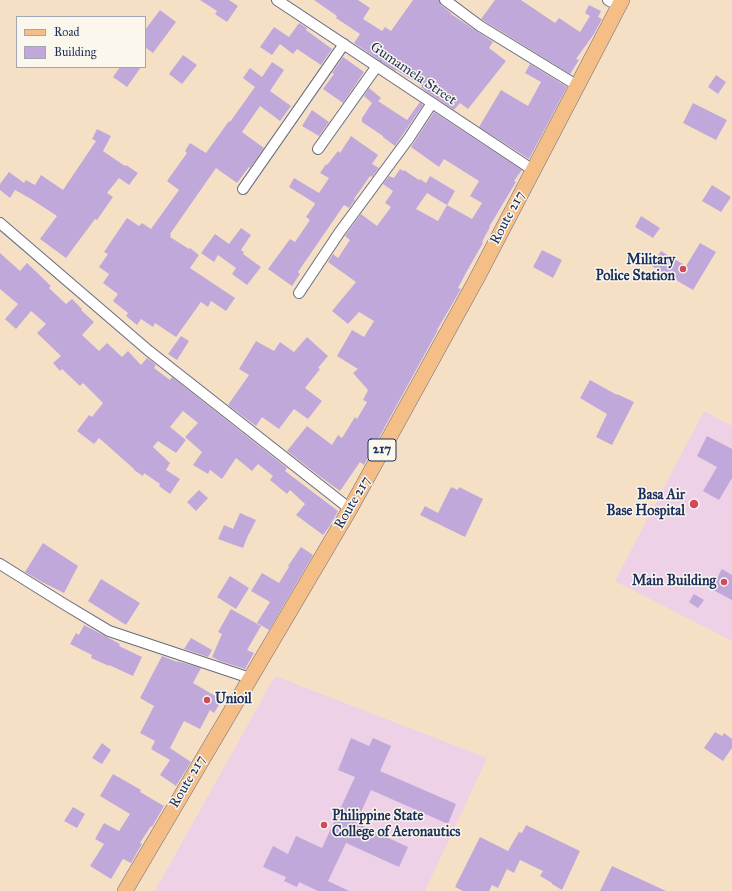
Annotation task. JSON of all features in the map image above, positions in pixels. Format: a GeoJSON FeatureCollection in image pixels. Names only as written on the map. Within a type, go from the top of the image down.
{"type":"FeatureCollection","features":[{"type":"Feature","properties":{"kind":"main road","name":"Route 217"},"geometry":{"type":"LineString","coordinates":[[125,891],[350,509],[472,287],[534,170],[578,86],[616,2]]}},
{"type":"Feature","properties":{"kind":"street","name":"Gumamela Street"},"geometry":{"type":"LineString","coordinates":[[277,0],[534,170]]}},
{"type":"Feature","properties":{"kind":"street"},"geometry":{"type":"LineString","coordinates":[[445,0],[480,26],[578,86]]}},
{"type":"Feature","properties":{"kind":"street"},"geometry":{"type":"LineString","coordinates":[[243,189],[344,44]]}},
{"type":"Feature","properties":{"kind":"street"},"geometry":{"type":"LineString","coordinates":[[318,149],[377,66]]}},
{"type":"Feature","properties":{"kind":"street"},"geometry":{"type":"LineString","coordinates":[[299,293],[339,233],[409,138],[432,103]]}},
{"type":"Feature","properties":{"kind":"street"},"geometry":{"type":"LineString","coordinates":[[0,223],[149,351],[350,509]]}},
{"type":"Feature","properties":{"kind":"street"},"geometry":{"type":"LineString","coordinates":[[0,564],[108,631],[250,678]]}},
{"type":"Feature","properties":{"kind":"shaded area","name":"Basa Air Base Hospital"},"geometry":{"type":"Polygon","coordinates":[[[704,411],[732,426],[732,641],[615,581],[704,411]]]}},
{"type":"Feature","properties":{"kind":"shaded area","name":"Philippine State College of Aeronautics"},"geometry":{"type":"Polygon","coordinates":[[[275,676],[487,758],[425,891],[155,891],[275,676]]]}},
{"type":"Feature","properties":{"kind":"building"},"geometry":{"type":"Polygon","coordinates":[[[200,0],[229,0],[238,6],[227,22],[215,14],[217,11],[200,0]]]}},
{"type":"Feature","properties":{"kind":"building"},"geometry":{"type":"Polygon","coordinates":[[[314,0],[358,0],[370,8],[363,19],[382,31],[385,27],[391,31],[413,0],[439,0],[441,5],[451,14],[493,42],[489,48],[506,61],[468,109],[460,103],[454,110],[427,92],[421,87],[422,86],[396,70],[395,71],[354,43],[360,34],[336,18],[337,16],[314,0]]]}},
{"type":"Feature","properties":{"kind":"building"},"geometry":{"type":"Polygon","coordinates":[[[495,0],[521,0],[555,23],[559,18],[580,32],[590,16],[585,13],[589,5],[601,11],[598,17],[602,19],[594,34],[576,59],[579,60],[570,74],[481,19],[495,0]]]}},
{"type":"Feature","properties":{"kind":"building"},"geometry":{"type":"Polygon","coordinates":[[[160,10],[176,22],[153,53],[146,48],[146,29],[160,10]]]}},
{"type":"Feature","properties":{"kind":"building"},"geometry":{"type":"Polygon","coordinates":[[[299,23],[332,49],[321,65],[297,49],[293,54],[280,44],[272,55],[260,47],[274,27],[289,37],[299,23]]]}},
{"type":"Feature","properties":{"kind":"building"},"geometry":{"type":"Polygon","coordinates":[[[183,55],[197,65],[182,84],[169,74],[183,55]]]}},
{"type":"Feature","properties":{"kind":"building"},"geometry":{"type":"Polygon","coordinates":[[[343,57],[364,72],[343,103],[323,89],[334,74],[332,73],[343,57]]]}},
{"type":"Feature","properties":{"kind":"building"},"geometry":{"type":"Polygon","coordinates":[[[272,62],[284,70],[270,91],[291,106],[280,121],[260,106],[242,132],[264,148],[250,168],[249,167],[237,183],[216,168],[170,234],[170,237],[189,249],[190,248],[199,255],[190,268],[235,298],[226,311],[211,301],[208,307],[201,302],[176,337],[155,323],[153,327],[141,319],[137,325],[126,316],[128,313],[113,301],[118,294],[103,283],[109,274],[99,267],[108,254],[104,252],[127,218],[139,226],[142,223],[151,229],[179,190],[167,181],[187,153],[185,151],[190,143],[206,153],[255,87],[243,78],[250,68],[262,77],[272,62]]]}},
{"type":"Feature","properties":{"kind":"building"},"geometry":{"type":"Polygon","coordinates":[[[530,64],[567,87],[529,159],[479,127],[501,90],[528,106],[541,82],[525,73],[530,64]]]}},
{"type":"Feature","properties":{"kind":"building"},"geometry":{"type":"Polygon","coordinates":[[[119,68],[140,68],[127,87],[113,77],[119,68]]]}},
{"type":"Feature","properties":{"kind":"building"},"geometry":{"type":"Polygon","coordinates":[[[716,75],[726,82],[718,94],[708,87],[716,75]]]}},
{"type":"Feature","properties":{"kind":"building"},"geometry":{"type":"Polygon","coordinates":[[[369,88],[381,98],[378,101],[407,120],[420,102],[423,105],[395,146],[362,122],[362,118],[372,103],[364,96],[369,88]]]}},
{"type":"Feature","properties":{"kind":"building"},"geometry":{"type":"Polygon","coordinates":[[[693,103],[727,120],[716,140],[683,123],[693,103]]]}},
{"type":"Feature","properties":{"kind":"building"},"geometry":{"type":"Polygon","coordinates":[[[312,110],[329,122],[319,136],[302,126],[312,110]]]}},
{"type":"Feature","properties":{"kind":"building"},"geometry":{"type":"Polygon","coordinates":[[[434,112],[522,170],[514,181],[516,182],[489,227],[482,242],[483,243],[458,288],[461,289],[437,330],[364,465],[360,462],[340,491],[287,451],[307,426],[332,445],[338,435],[342,438],[355,417],[357,419],[367,402],[363,400],[368,390],[353,373],[358,369],[337,356],[352,330],[364,337],[374,321],[359,312],[348,324],[332,311],[356,282],[328,262],[333,254],[338,258],[350,240],[345,236],[361,214],[377,226],[391,207],[385,203],[393,191],[383,184],[389,176],[394,178],[400,169],[426,183],[430,176],[455,191],[447,205],[472,219],[482,203],[470,196],[479,181],[444,159],[439,167],[411,147],[434,112]],[[427,193],[416,209],[438,221],[447,205],[427,193]]]}},
{"type":"Feature","properties":{"kind":"building"},"geometry":{"type":"Polygon","coordinates":[[[97,129],[111,136],[103,151],[138,173],[129,185],[119,178],[107,193],[113,197],[97,220],[95,219],[66,258],[40,239],[57,216],[15,190],[10,198],[0,190],[0,184],[9,172],[24,183],[26,180],[35,185],[41,175],[63,190],[96,141],[92,139],[97,129]]]}},
{"type":"Feature","properties":{"kind":"building"},"geometry":{"type":"Polygon","coordinates":[[[351,136],[378,155],[372,164],[379,168],[372,177],[370,176],[349,208],[344,205],[298,272],[300,274],[292,286],[268,269],[290,239],[295,242],[310,220],[306,217],[315,204],[289,187],[294,178],[319,193],[329,178],[320,173],[338,151],[340,153],[351,136]]]}},
{"type":"Feature","properties":{"kind":"building"},"geometry":{"type":"Polygon","coordinates":[[[712,185],[731,197],[721,212],[702,201],[712,185]]]}},
{"type":"Feature","properties":{"kind":"building"},"geometry":{"type":"Polygon","coordinates":[[[641,216],[660,228],[653,238],[635,227],[641,216]]]}},
{"type":"Feature","properties":{"kind":"building"},"geometry":{"type":"Polygon","coordinates":[[[241,228],[251,235],[241,250],[244,252],[243,254],[261,267],[247,285],[232,274],[236,268],[218,255],[214,262],[201,253],[215,234],[229,244],[241,228]]]}},
{"type":"Feature","properties":{"kind":"building","name":"Military Police Station"},"geometry":{"type":"Polygon","coordinates":[[[700,243],[716,252],[693,290],[652,266],[661,251],[686,266],[700,243]]]}},
{"type":"Feature","properties":{"kind":"building"},"geometry":{"type":"Polygon","coordinates":[[[542,250],[562,260],[553,278],[533,267],[542,250]]]}},
{"type":"Feature","properties":{"kind":"building"},"geometry":{"type":"Polygon","coordinates":[[[0,253],[20,271],[27,263],[51,286],[49,288],[66,304],[72,299],[94,322],[82,335],[99,351],[107,343],[122,357],[128,351],[141,365],[147,358],[156,365],[154,368],[170,380],[172,377],[287,468],[285,471],[338,511],[323,535],[296,515],[305,504],[290,490],[287,494],[270,480],[273,476],[258,464],[252,471],[236,458],[222,479],[210,470],[208,474],[193,465],[202,452],[185,437],[198,423],[183,411],[170,427],[186,440],[176,453],[158,441],[153,447],[170,463],[166,470],[180,479],[170,494],[159,486],[160,484],[144,473],[143,476],[134,470],[99,438],[94,444],[77,431],[89,415],[92,417],[103,403],[83,383],[80,386],[62,369],[60,371],[53,363],[61,356],[37,333],[46,324],[31,311],[16,329],[5,319],[18,304],[0,289],[0,253]]]}},
{"type":"Feature","properties":{"kind":"building"},"geometry":{"type":"Polygon","coordinates":[[[181,336],[189,341],[177,360],[168,354],[181,336]]]}},
{"type":"Feature","properties":{"kind":"building"},"geometry":{"type":"Polygon","coordinates":[[[307,337],[328,356],[305,388],[322,401],[308,419],[294,409],[279,429],[262,417],[256,426],[228,405],[249,375],[239,369],[256,341],[274,351],[280,342],[294,352],[307,337]]]}},
{"type":"Feature","properties":{"kind":"building"},"geometry":{"type":"Polygon","coordinates":[[[590,380],[617,395],[634,402],[612,445],[596,437],[607,414],[580,398],[590,380]]]}},
{"type":"Feature","properties":{"kind":"building"},"geometry":{"type":"Polygon","coordinates":[[[707,436],[732,449],[732,478],[719,500],[703,491],[717,467],[697,456],[707,436]]]}},
{"type":"Feature","properties":{"kind":"building"},"geometry":{"type":"Polygon","coordinates":[[[451,487],[458,490],[459,487],[483,499],[465,537],[420,515],[425,506],[438,513],[451,487]]]}},
{"type":"Feature","properties":{"kind":"building"},"geometry":{"type":"Polygon","coordinates":[[[199,490],[208,498],[196,511],[187,502],[199,490]]]}},
{"type":"Feature","properties":{"kind":"building"},"geometry":{"type":"Polygon","coordinates":[[[240,513],[256,520],[243,548],[218,539],[224,525],[233,529],[240,513]]]}},
{"type":"Feature","properties":{"kind":"building"},"geometry":{"type":"Polygon","coordinates":[[[43,543],[78,566],[64,593],[25,572],[43,543]]]}},
{"type":"Feature","properties":{"kind":"building"},"geometry":{"type":"Polygon","coordinates":[[[301,547],[313,555],[269,630],[257,623],[270,602],[251,591],[262,573],[279,583],[301,547]]]}},
{"type":"Feature","properties":{"kind":"building","name":"Main Building"},"geometry":{"type":"Polygon","coordinates":[[[722,569],[732,575],[732,600],[711,589],[722,569]]]}},
{"type":"Feature","properties":{"kind":"building"},"geometry":{"type":"Polygon","coordinates":[[[230,576],[249,588],[236,609],[217,597],[230,576]]]}},
{"type":"Feature","properties":{"kind":"building"},"geometry":{"type":"Polygon","coordinates":[[[101,579],[140,603],[126,625],[88,601],[101,579]]]}},
{"type":"Feature","properties":{"kind":"building"},"geometry":{"type":"Polygon","coordinates":[[[694,594],[704,600],[698,608],[689,602],[694,594]]]}},
{"type":"Feature","properties":{"kind":"building"},"geometry":{"type":"Polygon","coordinates":[[[231,609],[261,626],[247,650],[254,653],[245,669],[212,657],[222,634],[218,632],[231,609]]]}},
{"type":"Feature","properties":{"kind":"building"},"geometry":{"type":"Polygon","coordinates":[[[84,625],[120,644],[119,646],[142,657],[133,676],[91,658],[92,655],[70,644],[76,633],[79,635],[84,625]]]}},
{"type":"Feature","properties":{"kind":"building"},"geometry":{"type":"Polygon","coordinates":[[[191,638],[212,650],[208,657],[184,649],[191,638]]]}},
{"type":"Feature","properties":{"kind":"building"},"geometry":{"type":"Polygon","coordinates":[[[162,656],[177,662],[201,668],[193,683],[222,700],[214,713],[210,710],[200,729],[184,721],[170,748],[191,762],[176,786],[160,775],[170,760],[151,749],[155,741],[140,733],[154,706],[140,698],[162,656]]]}},
{"type":"Feature","properties":{"kind":"building"},"geometry":{"type":"Polygon","coordinates":[[[715,732],[722,736],[724,733],[732,739],[732,748],[723,761],[704,748],[715,732]]]}},
{"type":"Feature","properties":{"kind":"building"},"geometry":{"type":"Polygon","coordinates":[[[351,738],[369,746],[373,738],[391,746],[380,771],[456,804],[448,824],[371,790],[356,823],[408,847],[399,867],[346,843],[328,881],[349,891],[318,891],[299,882],[297,887],[284,881],[286,877],[263,867],[273,846],[288,854],[296,836],[322,848],[355,777],[338,770],[351,738]]]}},
{"type":"Feature","properties":{"kind":"building"},"geometry":{"type":"Polygon","coordinates":[[[102,743],[111,750],[102,764],[92,758],[102,743]]]}},
{"type":"Feature","properties":{"kind":"building"},"geometry":{"type":"Polygon","coordinates":[[[113,774],[141,790],[140,792],[164,806],[152,827],[151,826],[140,843],[142,844],[131,863],[123,859],[111,879],[90,866],[104,844],[95,839],[104,823],[119,831],[130,814],[100,796],[113,774]]]}},
{"type":"Feature","properties":{"kind":"building"},"geometry":{"type":"Polygon","coordinates":[[[73,807],[85,814],[77,828],[64,821],[73,807]]]}},
{"type":"Feature","properties":{"kind":"building"},"geometry":{"type":"Polygon","coordinates":[[[526,825],[580,851],[562,890],[540,876],[543,871],[520,860],[514,873],[507,869],[498,888],[492,885],[489,891],[463,891],[455,887],[480,837],[508,851],[519,832],[522,833],[526,825]]]}},
{"type":"Feature","properties":{"kind":"building"},"geometry":{"type":"Polygon","coordinates":[[[612,866],[666,891],[600,891],[612,866]]]}},
{"type":"Feature","properties":{"kind":"place","name":"Military Police Station"},"geometry":{"type":"Point","coordinates":[683,269]}},
{"type":"Feature","properties":{"kind":"place","name":"Basa Air Base Hospital"},"geometry":{"type":"Point","coordinates":[694,504]}},
{"type":"Feature","properties":{"kind":"place","name":"Main Building"},"geometry":{"type":"Point","coordinates":[724,582]}},
{"type":"Feature","properties":{"kind":"place","name":"Unioil"},"geometry":{"type":"Point","coordinates":[207,700]}},
{"type":"Feature","properties":{"kind":"place","name":"Philippine State College of Aeronautics"},"geometry":{"type":"Point","coordinates":[324,825]}}]}
